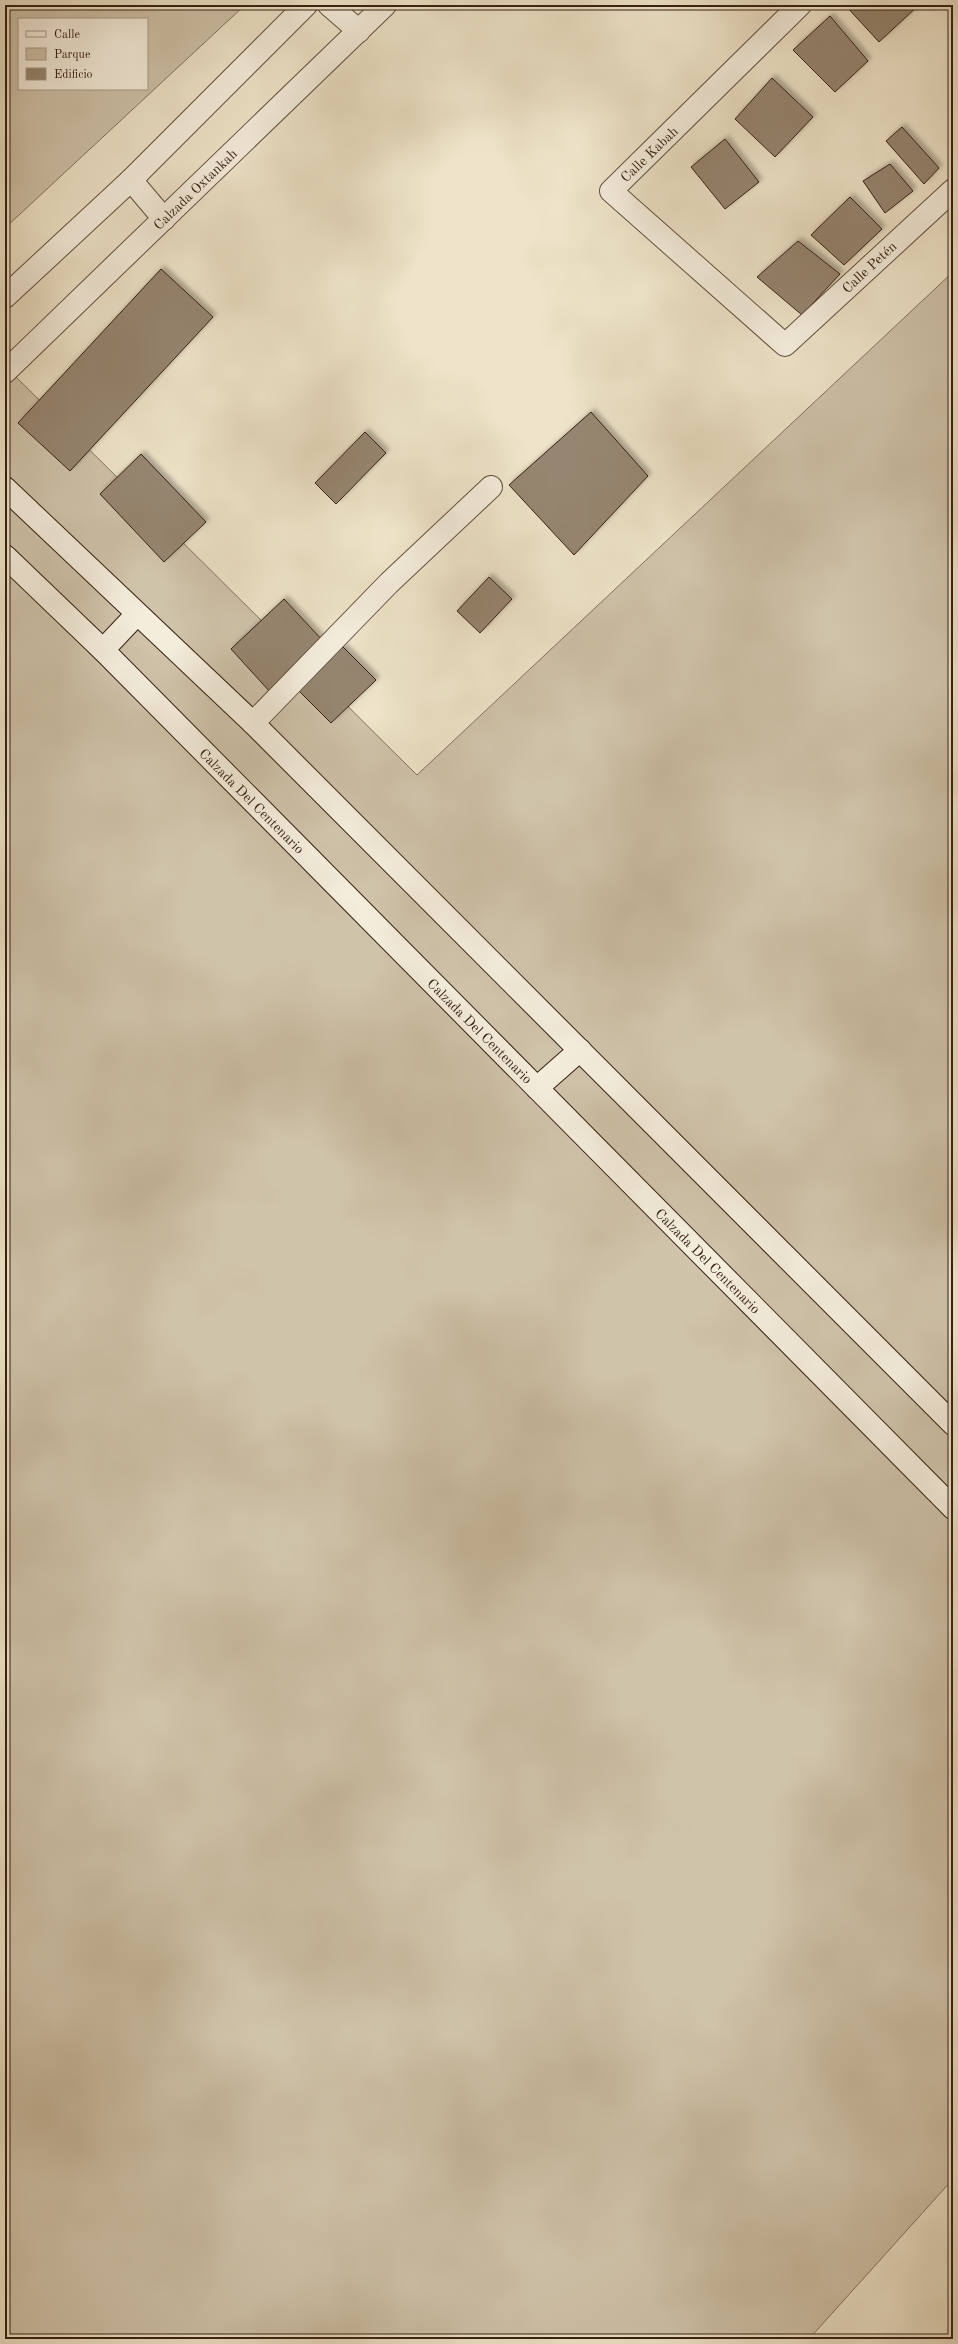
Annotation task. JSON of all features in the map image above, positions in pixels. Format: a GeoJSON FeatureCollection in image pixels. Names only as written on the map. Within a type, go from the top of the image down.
{"type":"FeatureCollection","features":[{"type":"Feature","properties":{"kind":"main road"},"geometry":{"type":"LineString","coordinates":[[5,297],[130,180],[306,5]]}},
{"type":"Feature","properties":{"kind":"main road"},"geometry":{"type":"LineString","coordinates":[[329,5],[358,31]]}},
{"type":"Feature","properties":{"kind":"main road","name":"Calzada Oxtankah"},"geometry":{"type":"LineString","coordinates":[[5,372],[385,5]]}},
{"type":"Feature","properties":{"kind":"main road","name":"Calle Kabah"},"geometry":{"type":"LineString","coordinates":[[785,345],[611,191],[800,5]]}},
{"type":"Feature","properties":{"kind":"main road"},"geometry":{"type":"LineString","coordinates":[[130,180],[164,219]]}},
{"type":"Feature","properties":{"kind":"main road","name":"Calle Petén"},"geometry":{"type":"LineString","coordinates":[[785,345],[953,190]]}},
{"type":"Feature","properties":{"kind":"main road"},"geometry":{"type":"LineString","coordinates":[[253,723],[389,583],[491,486]]}},
{"type":"Feature","properties":{"kind":"main road"},"geometry":{"type":"LineString","coordinates":[[5,488],[253,723],[953,1424]]}},
{"type":"Feature","properties":{"kind":"main road","name":"Calzada Del Centenario"},"geometry":{"type":"LineString","coordinates":[[5,556],[103,650],[953,1508]]}},
{"type":"Feature","properties":{"kind":"main road"},"geometry":{"type":"LineString","coordinates":[[103,650],[137,614]]}},
{"type":"Feature","properties":{"kind":"main road"},"geometry":{"type":"LineString","coordinates":[[536,1088],[580,1050]]}},
{"type":"Feature","properties":{"kind":"green space"},"geometry":{"type":"Polygon","coordinates":[[[5,5],[245,5],[5,228],[5,5]]]}},
{"type":"Feature","properties":{"kind":"green space"},"geometry":{"type":"Polygon","coordinates":[[[953,272],[953,2179],[809,2339],[5,2339],[5,366],[417,775],[953,272]]]}},
{"type":"Feature","properties":{"kind":"building"},"geometry":{"type":"Polygon","coordinates":[[[845,5],[919,5],[879,42],[845,5]]]}},
{"type":"Feature","properties":{"kind":"building"},"geometry":{"type":"Polygon","coordinates":[[[830,16],[868,61],[835,92],[793,50],[830,16]]]}},
{"type":"Feature","properties":{"kind":"building"},"geometry":{"type":"Polygon","coordinates":[[[772,78],[813,117],[775,157],[735,119],[772,78]]]}},
{"type":"Feature","properties":{"kind":"building"},"geometry":{"type":"Polygon","coordinates":[[[902,127],[939,168],[924,184],[886,141],[902,127]]]}},
{"type":"Feature","properties":{"kind":"building"},"geometry":{"type":"Polygon","coordinates":[[[725,139],[759,182],[725,209],[691,167],[725,139]]]}},
{"type":"Feature","properties":{"kind":"building"},"geometry":{"type":"Polygon","coordinates":[[[890,164],[913,191],[885,213],[863,181],[890,164]]]}},
{"type":"Feature","properties":{"kind":"building"},"geometry":{"type":"Polygon","coordinates":[[[850,197],[882,229],[844,265],[811,235],[850,197]]]}},
{"type":"Feature","properties":{"kind":"building"},"geometry":{"type":"Polygon","coordinates":[[[798,241],[840,274],[802,315],[757,277],[798,241]]]}},
{"type":"Feature","properties":{"kind":"building"},"geometry":{"type":"Polygon","coordinates":[[[161,269],[213,317],[70,471],[18,423],[161,269]]]}},
{"type":"Feature","properties":{"kind":"building"},"geometry":{"type":"Polygon","coordinates":[[[591,412],[648,476],[574,555],[509,485],[591,412]]]}},
{"type":"Feature","properties":{"kind":"building"},"geometry":{"type":"Polygon","coordinates":[[[365,432],[386,453],[336,504],[315,483],[365,432]]]}},
{"type":"Feature","properties":{"kind":"building"},"geometry":{"type":"Polygon","coordinates":[[[141,454],[206,522],[164,562],[100,494],[141,454]]]}},
{"type":"Feature","properties":{"kind":"building"},"geometry":{"type":"Polygon","coordinates":[[[489,577],[512,599],[480,633],[457,611],[489,577]]]}},
{"type":"Feature","properties":{"kind":"building"},"geometry":{"type":"Polygon","coordinates":[[[284,599],[325,643],[271,693],[231,649],[284,599]]]}},
{"type":"Feature","properties":{"kind":"building"},"geometry":{"type":"Polygon","coordinates":[[[342,646],[376,680],[331,723],[298,690],[342,646]]]}}]}
